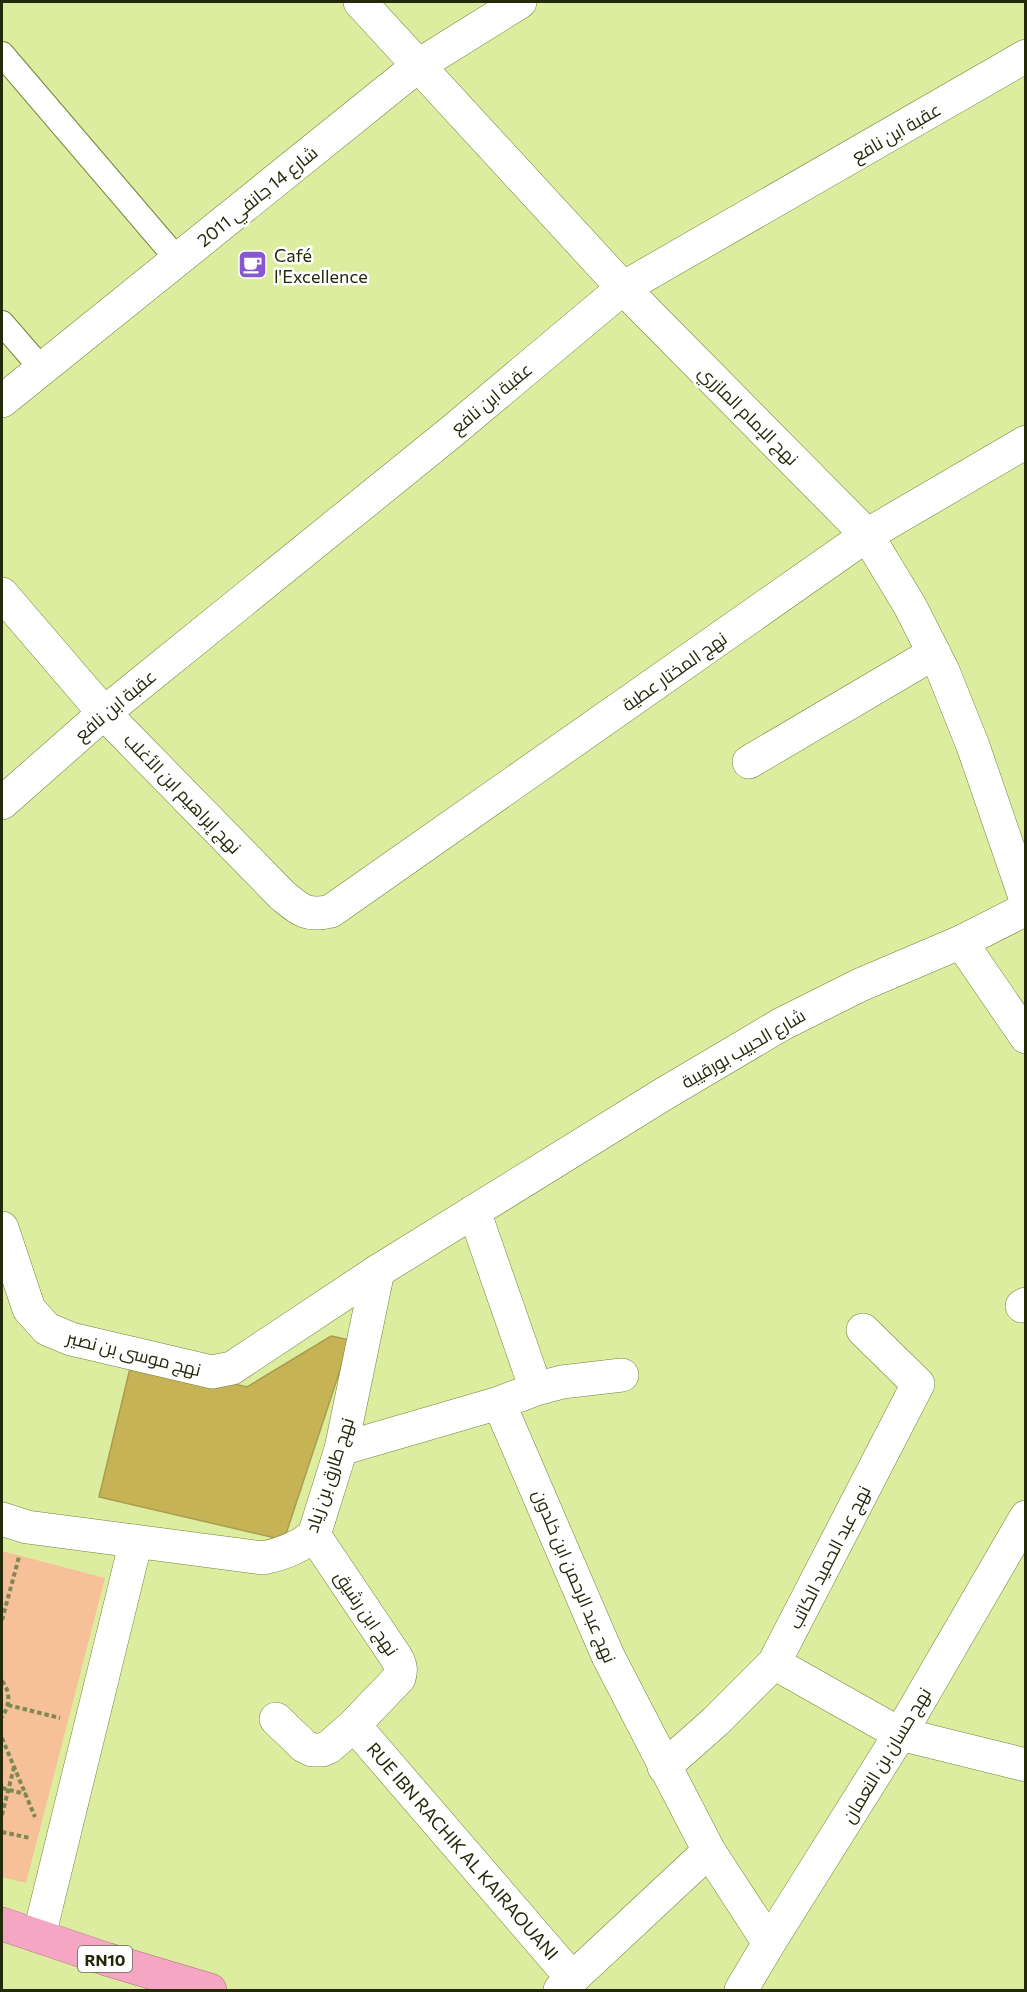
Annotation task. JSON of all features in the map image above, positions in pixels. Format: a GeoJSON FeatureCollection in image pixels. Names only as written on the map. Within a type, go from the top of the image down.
{"type":"FeatureCollection","features":[{"type":"Feature","properties":{"kind":"highway","name":"RN10"},"geometry":{"type":"LineString","coordinates":[[2,1924],[106,1959],[210,1990]]}},
{"type":"Feature","properties":{"kind":"street","name":"نهج الإمام المازري"},"geometry":{"type":"LineString","coordinates":[[360,2],[623,288],[867,535],[910,606],[944,671],[973,746],[1026,900]]}},
{"type":"Feature","properties":{"kind":"street","name":"شارع 14 جانفي 2011"},"geometry":{"type":"LineString","coordinates":[[2,401],[419,65],[520,2]]}},
{"type":"Feature","properties":{"kind":"street"},"geometry":{"type":"LineString","coordinates":[[2,54],[178,260]]}},
{"type":"Feature","properties":{"kind":"street","name":"عقبة ابن نافع"},"geometry":{"type":"LineString","coordinates":[[2,803],[104,713],[450,433],[623,288],[1026,56]]}},
{"type":"Feature","properties":{"kind":"street"},"geometry":{"type":"LineString","coordinates":[[2,323],[42,369]]}},
{"type":"Feature","properties":{"kind":"street","name":"نهج المختار عطية"},"geometry":{"type":"LineString","coordinates":[[331,911],[867,535],[1026,442]]}},
{"type":"Feature","properties":{"kind":"street","name":"نهج إبراهيم ابن الأغلب"},"geometry":{"type":"LineString","coordinates":[[2,594],[104,713],[282,895],[303,911],[316,915],[331,911]]}},
{"type":"Feature","properties":{"kind":"street"},"geometry":{"type":"LineString","coordinates":[[749,762],[934,653]]}},
{"type":"Feature","properties":{"kind":"street","name":"شارع الحبيب بورقيبة"},"geometry":{"type":"LineString","coordinates":[[378,1271],[662,1095],[782,1024],[860,985],[961,942],[1026,909]]}},
{"type":"Feature","properties":{"kind":"street"},"geometry":{"type":"LineString","coordinates":[[961,942],[1026,1037]]}},
{"type":"Feature","properties":{"kind":"street"},"geometry":{"type":"LineString","coordinates":[[474,1211],[536,1389]]}},
{"type":"Feature","properties":{"kind":"street","name":"نهج موسى بن نصير"},"geometry":{"type":"LineString","coordinates":[[2,1228],[29,1309],[47,1329],[70,1339],[212,1372],[232,1368],[378,1271]]}},
{"type":"Feature","properties":{"kind":"street","name":"نهج طارق بن زياد"},"geometry":{"type":"LineString","coordinates":[[14,1523],[263,1558],[292,1550],[314,1535],[341,1449],[378,1271]]}},
{"type":"Feature","properties":{"kind":"street","name":"نهج عبد الحميد الكاتب"},"geometry":{"type":"LineString","coordinates":[[664,1767],[716,1721],[774,1663],[918,1384],[863,1330]]}},
{"type":"Feature","properties":{"kind":"street"},"geometry":{"type":"LineString","coordinates":[[341,1449],[499,1403],[562,1382],[622,1375]]}},
{"type":"Feature","properties":{"kind":"street","name":"نهج عبد الرحمن ابن خلدون"},"geometry":{"type":"LineString","coordinates":[[499,1403],[608,1656],[709,1851],[769,1943]]}},
{"type":"Feature","properties":{"kind":"street","name":"نهج حسان بن النعمان"},"geometry":{"type":"LineString","coordinates":[[741,1990],[900,1734],[1026,1517]]}},
{"type":"Feature","properties":{"kind":"street","name":"نهج ابن رشيق"},"geometry":{"type":"LineString","coordinates":[[276,1719],[304,1746],[312,1750],[322,1750],[329,1747],[354,1725],[399,1678],[401,1666],[396,1656],[314,1535]]}},
{"type":"Feature","properties":{"kind":"street"},"geometry":{"type":"LineString","coordinates":[[39,1936],[136,1541]]}},
{"type":"Feature","properties":{"kind":"street"},"geometry":{"type":"LineString","coordinates":[[774,1663],[900,1734],[1026,1765]]}},
{"type":"Feature","properties":{"kind":"street","name":"RUE IBN RACHIK AL KAIRAOUANI"},"geometry":{"type":"LineString","coordinates":[[354,1725],[566,1984]]}},
{"type":"Feature","properties":{"kind":"street"},"geometry":{"type":"LineString","coordinates":[[566,1984],[709,1851]]}},
{"type":"Feature","properties":{"kind":"path"},"geometry":{"type":"LineString","coordinates":[[2,1620],[14,1523]]}},
{"type":"Feature","properties":{"kind":"path"},"geometry":{"type":"LineString","coordinates":[[2,1680],[8,1695],[8,1705],[2,1717]]}},
{"type":"Feature","properties":{"kind":"path"},"geometry":{"type":"LineString","coordinates":[[8,1705],[90,1726]]}},
{"type":"Feature","properties":{"kind":"path"},"geometry":{"type":"LineString","coordinates":[[2,1738],[37,1822]]}},
{"type":"Feature","properties":{"kind":"path"},"geometry":{"type":"LineString","coordinates":[[2,1815],[14,1767]]}},
{"type":"Feature","properties":{"kind":"path"},"geometry":{"type":"LineString","coordinates":[[2,1788],[25,1794]]}},
{"type":"Feature","properties":{"kind":"path"},"geometry":{"type":"LineString","coordinates":[[2,1832],[45,1840],[56,1866]]}},
{"type":"Feature","properties":{"kind":"shaded area"},"geometry":{"type":"Polygon","coordinates":[[[2,1551],[105,1578],[26,1883],[2,1877],[2,1551]]]}},
{"type":"Feature","properties":{"kind":"building"},"geometry":{"type":"Polygon","coordinates":[[[331,1336],[350,1340],[284,1540],[99,1497],[132,1360],[247,1387],[331,1336]]]}},
{"type":"Feature","properties":{"kind":"place","name":"Café l'Excellence"},"geometry":{"type":"Point","coordinates":[253,265]}}]}
